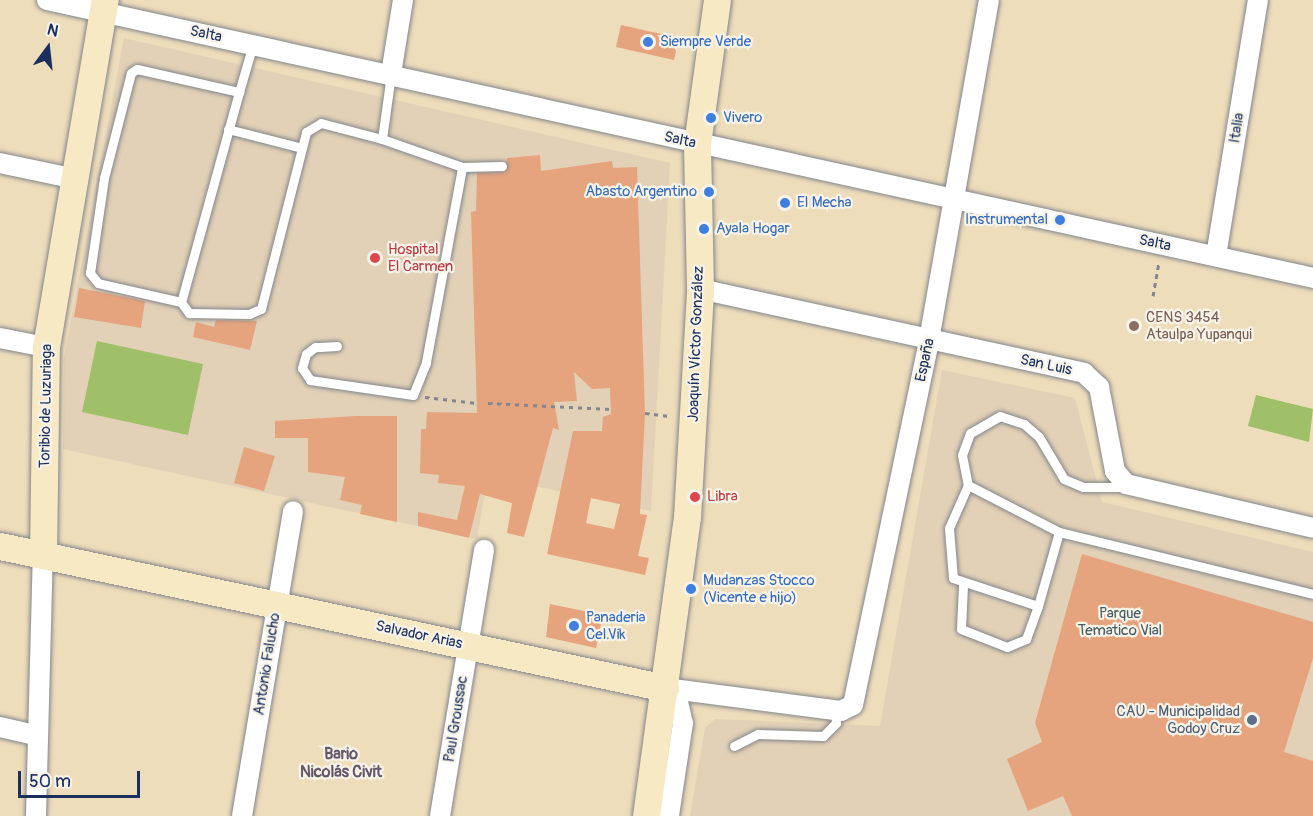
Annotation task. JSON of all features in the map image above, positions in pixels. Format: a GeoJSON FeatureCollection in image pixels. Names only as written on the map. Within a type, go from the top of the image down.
{"type":"FeatureCollection","features":[{"type":"Feature","properties":{"kind":"street","name":"Salta"},"geometry":{"type":"LineString","coordinates":[[47,0],[104,6],[253,44],[697,144],[1313,278]]}},
{"type":"Feature","properties":{"kind":"street"},"geometry":{"type":"LineString","coordinates":[[391,74],[403,0]]}},
{"type":"Feature","properties":{"kind":"street","name":"Joaquín Víctor González"},"geometry":{"type":"LineString","coordinates":[[646,816],[665,688],[694,417],[700,289],[697,144],[717,0]]}},
{"type":"Feature","properties":{"kind":"street","name":"España"},"geometry":{"type":"LineString","coordinates":[[838,710],[853,705],[956,200],[988,0]]}},
{"type":"Feature","properties":{"kind":"street","name":"Italia"},"geometry":{"type":"LineString","coordinates":[[1216,256],[1258,0]]}},
{"type":"Feature","properties":{"kind":"street","name":"Toribio de Luzuriaga"},"geometry":{"type":"LineString","coordinates":[[36,816],[46,347],[104,6]]}},
{"type":"Feature","properties":{"kind":"street"},"geometry":{"type":"LineString","coordinates":[[0,163],[76,179]]}},
{"type":"Feature","properties":{"kind":"street","name":"San Luis"},"geometry":{"type":"LineString","coordinates":[[700,289],[1091,377],[1100,391],[1115,471],[1131,487]]}},
{"type":"Feature","properties":{"kind":"street"},"geometry":{"type":"LineString","coordinates":[[0,338],[46,347]]}},
{"type":"Feature","properties":{"kind":"street"},"geometry":{"type":"LineString","coordinates":[[1131,487],[1313,528]]}},
{"type":"Feature","properties":{"kind":"street","name":"Antonio Falucho"},"geometry":{"type":"LineString","coordinates":[[242,816],[293,511]]}},
{"type":"Feature","properties":{"kind":"street","name":"Salvador Arias"},"geometry":{"type":"LineString","coordinates":[[0,546],[665,688],[838,710]]}},
{"type":"Feature","properties":{"kind":"street","name":"Paul Groussac"},"geometry":{"type":"LineString","coordinates":[[440,816],[484,550]]}},
{"type":"Feature","properties":{"kind":"street"},"geometry":{"type":"LineString","coordinates":[[665,688],[678,702],[683,723],[669,816]]}},
{"type":"Feature","properties":{"kind":"street"},"geometry":{"type":"LineString","coordinates":[[0,727],[38,736]]}},
{"type":"Feature","properties":{"kind":"lane"},"geometry":{"type":"LineString","coordinates":[[181,302],[253,44]]}},
{"type":"Feature","properties":{"kind":"lane"},"geometry":{"type":"LineString","coordinates":[[239,92],[137,69],[128,78],[104,178],[90,273],[98,283],[181,302],[189,312],[261,309],[306,132],[321,123],[382,139],[462,167],[502,166]]}},
{"type":"Feature","properties":{"kind":"lane"},"geometry":{"type":"LineString","coordinates":[[382,139],[391,74]]}},
{"type":"Feature","properties":{"kind":"lane"},"geometry":{"type":"LineString","coordinates":[[228,129],[302,148]]}},
{"type":"Feature","properties":{"kind":"lane"},"geometry":{"type":"LineString","coordinates":[[337,346],[315,347],[306,354],[302,368],[310,380],[413,395],[426,362],[462,167]]}},
{"type":"Feature","properties":{"kind":"lane"},"geometry":{"type":"LineString","coordinates":[[1038,606],[963,585],[953,578],[947,553],[949,528],[968,485],[962,456],[969,433],[1000,416],[1024,424],[1038,437],[1064,478],[1083,487],[1131,487]]}},
{"type":"Feature","properties":{"kind":"lane"},"geometry":{"type":"LineString","coordinates":[[968,485],[1059,532],[1313,594]]}},
{"type":"Feature","properties":{"kind":"lane"},"geometry":{"type":"LineString","coordinates":[[963,585],[961,629],[1006,647],[1026,639],[1059,532]]}},
{"type":"Feature","properties":{"kind":"lane"},"geometry":{"type":"LineString","coordinates":[[734,746],[758,734],[823,736],[836,723],[838,710]]}},
{"type":"Feature","properties":{"kind":"path"},"geometry":{"type":"LineString","coordinates":[[1153,296],[1162,244]]}},
{"type":"Feature","properties":{"kind":"path"},"geometry":{"type":"LineString","coordinates":[[413,395],[477,403]]}},
{"type":"Feature","properties":{"kind":"path"},"geometry":{"type":"LineString","coordinates":[[488,404],[611,409]]}},
{"type":"Feature","properties":{"kind":"path"},"geometry":{"type":"LineString","coordinates":[[645,413],[694,417]]}},
{"type":"Feature","properties":{"kind":"shaded area","name":"Hospital El Carmen"},"geometry":{"type":"Polygon","coordinates":[[[124,38],[670,163],[651,511],[488,476],[477,539],[63,449],[64,358],[124,38]]]}},
{"type":"Feature","properties":{"kind":"shaded area"},"geometry":{"type":"Polygon","coordinates":[[[942,370],[1075,398],[1102,502],[1313,552],[1313,816],[690,816],[705,728],[715,719],[880,726],[942,370]]]}},
{"type":"Feature","properties":{"kind":"green space"},"geometry":{"type":"Polygon","coordinates":[[[97,341],[203,364],[188,435],[82,412],[97,341]]]}},
{"type":"Feature","properties":{"kind":"green space"},"geometry":{"type":"Polygon","coordinates":[[[1256,395],[1313,409],[1309,442],[1248,426],[1256,395]]]}},
{"type":"Feature","properties":{"kind":"building","name":"Siempre Verde"},"geometry":{"type":"Polygon","coordinates":[[[621,25],[679,38],[674,60],[616,47],[621,25]]]}},
{"type":"Feature","properties":{"kind":"building"},"geometry":{"type":"Polygon","coordinates":[[[540,155],[541,171],[612,161],[613,168],[637,167],[645,413],[640,514],[647,515],[638,556],[649,558],[645,575],[547,554],[573,431],[602,431],[603,417],[611,414],[610,388],[592,389],[574,372],[577,401],[554,402],[559,430],[553,428],[524,537],[507,533],[512,503],[480,494],[469,538],[418,526],[418,512],[457,520],[465,486],[438,483],[439,475],[420,473],[421,429],[426,429],[427,412],[477,413],[471,212],[476,211],[477,173],[505,172],[507,158],[540,155]],[[591,498],[586,523],[614,529],[620,504],[591,498]]]}},
{"type":"Feature","properties":{"kind":"building"},"geometry":{"type":"Polygon","coordinates":[[[79,288],[145,301],[141,328],[74,317],[79,288]]]}},
{"type":"Feature","properties":{"kind":"building"},"geometry":{"type":"Polygon","coordinates":[[[216,320],[257,321],[250,350],[193,337],[196,322],[214,327],[216,320]]]}},
{"type":"Feature","properties":{"kind":"building"},"geometry":{"type":"Polygon","coordinates":[[[397,416],[397,522],[360,514],[362,505],[340,500],[345,477],[308,472],[308,438],[275,438],[275,421],[397,416]]]}},
{"type":"Feature","properties":{"kind":"building"},"geometry":{"type":"Polygon","coordinates":[[[244,447],[275,456],[264,491],[234,483],[244,447]]]}},
{"type":"Feature","properties":{"kind":"building"},"geometry":{"type":"Polygon","coordinates":[[[1082,554],[1313,622],[1313,658],[1284,752],[1313,761],[1313,816],[1072,816],[1063,796],[1028,811],[1007,759],[1042,742],[1035,723],[1082,554]]]}},
{"type":"Feature","properties":{"kind":"building","name":"Panaderia Cel.Vik"},"geometry":{"type":"Polygon","coordinates":[[[550,604],[603,615],[596,648],[546,637],[550,604]]]}},
{"type":"Feature","properties":{"kind":"place","name":"Siempre Verde"},"geometry":{"type":"Point","coordinates":[648,42]}},
{"type":"Feature","properties":{"kind":"place","name":"Vivero"},"geometry":{"type":"Point","coordinates":[711,118]}},
{"type":"Feature","properties":{"kind":"place","name":"Abasto Argentino"},"geometry":{"type":"Point","coordinates":[709,192]}},
{"type":"Feature","properties":{"kind":"place","name":"El Mecha"},"geometry":{"type":"Point","coordinates":[785,203]}},
{"type":"Feature","properties":{"kind":"place","name":"Instrumental"},"geometry":{"type":"Point","coordinates":[1060,220]}},
{"type":"Feature","properties":{"kind":"place","name":"Ayala Hogar"},"geometry":{"type":"Point","coordinates":[704,229]}},
{"type":"Feature","properties":{"kind":"place","name":"Hospital El Carmen"},"geometry":{"type":"Point","coordinates":[375,258]}},
{"type":"Feature","properties":{"kind":"place","name":"CENS 3454 Ataulpa Yupanqui"},"geometry":{"type":"Point","coordinates":[1134,326]}},
{"type":"Feature","properties":{"kind":"place","name":"Libra"},"geometry":{"type":"Point","coordinates":[695,497]}},
{"type":"Feature","properties":{"kind":"place","name":"Mudanzas Stocco (Vicente e hijo)"},"geometry":{"type":"Point","coordinates":[691,589]}},
{"type":"Feature","properties":{"kind":"place","name":"Panaderia Cel.Vik"},"geometry":{"type":"Point","coordinates":[574,626]}},
{"type":"Feature","properties":{"kind":"place","name":"CAU - Municipalidad Godoy Cruz"},"geometry":{"type":"Point","coordinates":[1252,720]}},
{"type":"Feature","properties":{"kind":"district","name":"Bario Nicolás Civit"},"geometry":{"type":"Point","coordinates":[341,763]}},
{"type":"Feature","properties":{"kind":"park label","name":"Parque Tematico Vial"},"geometry":{"type":"Point","coordinates":[1120,622]}}]}
